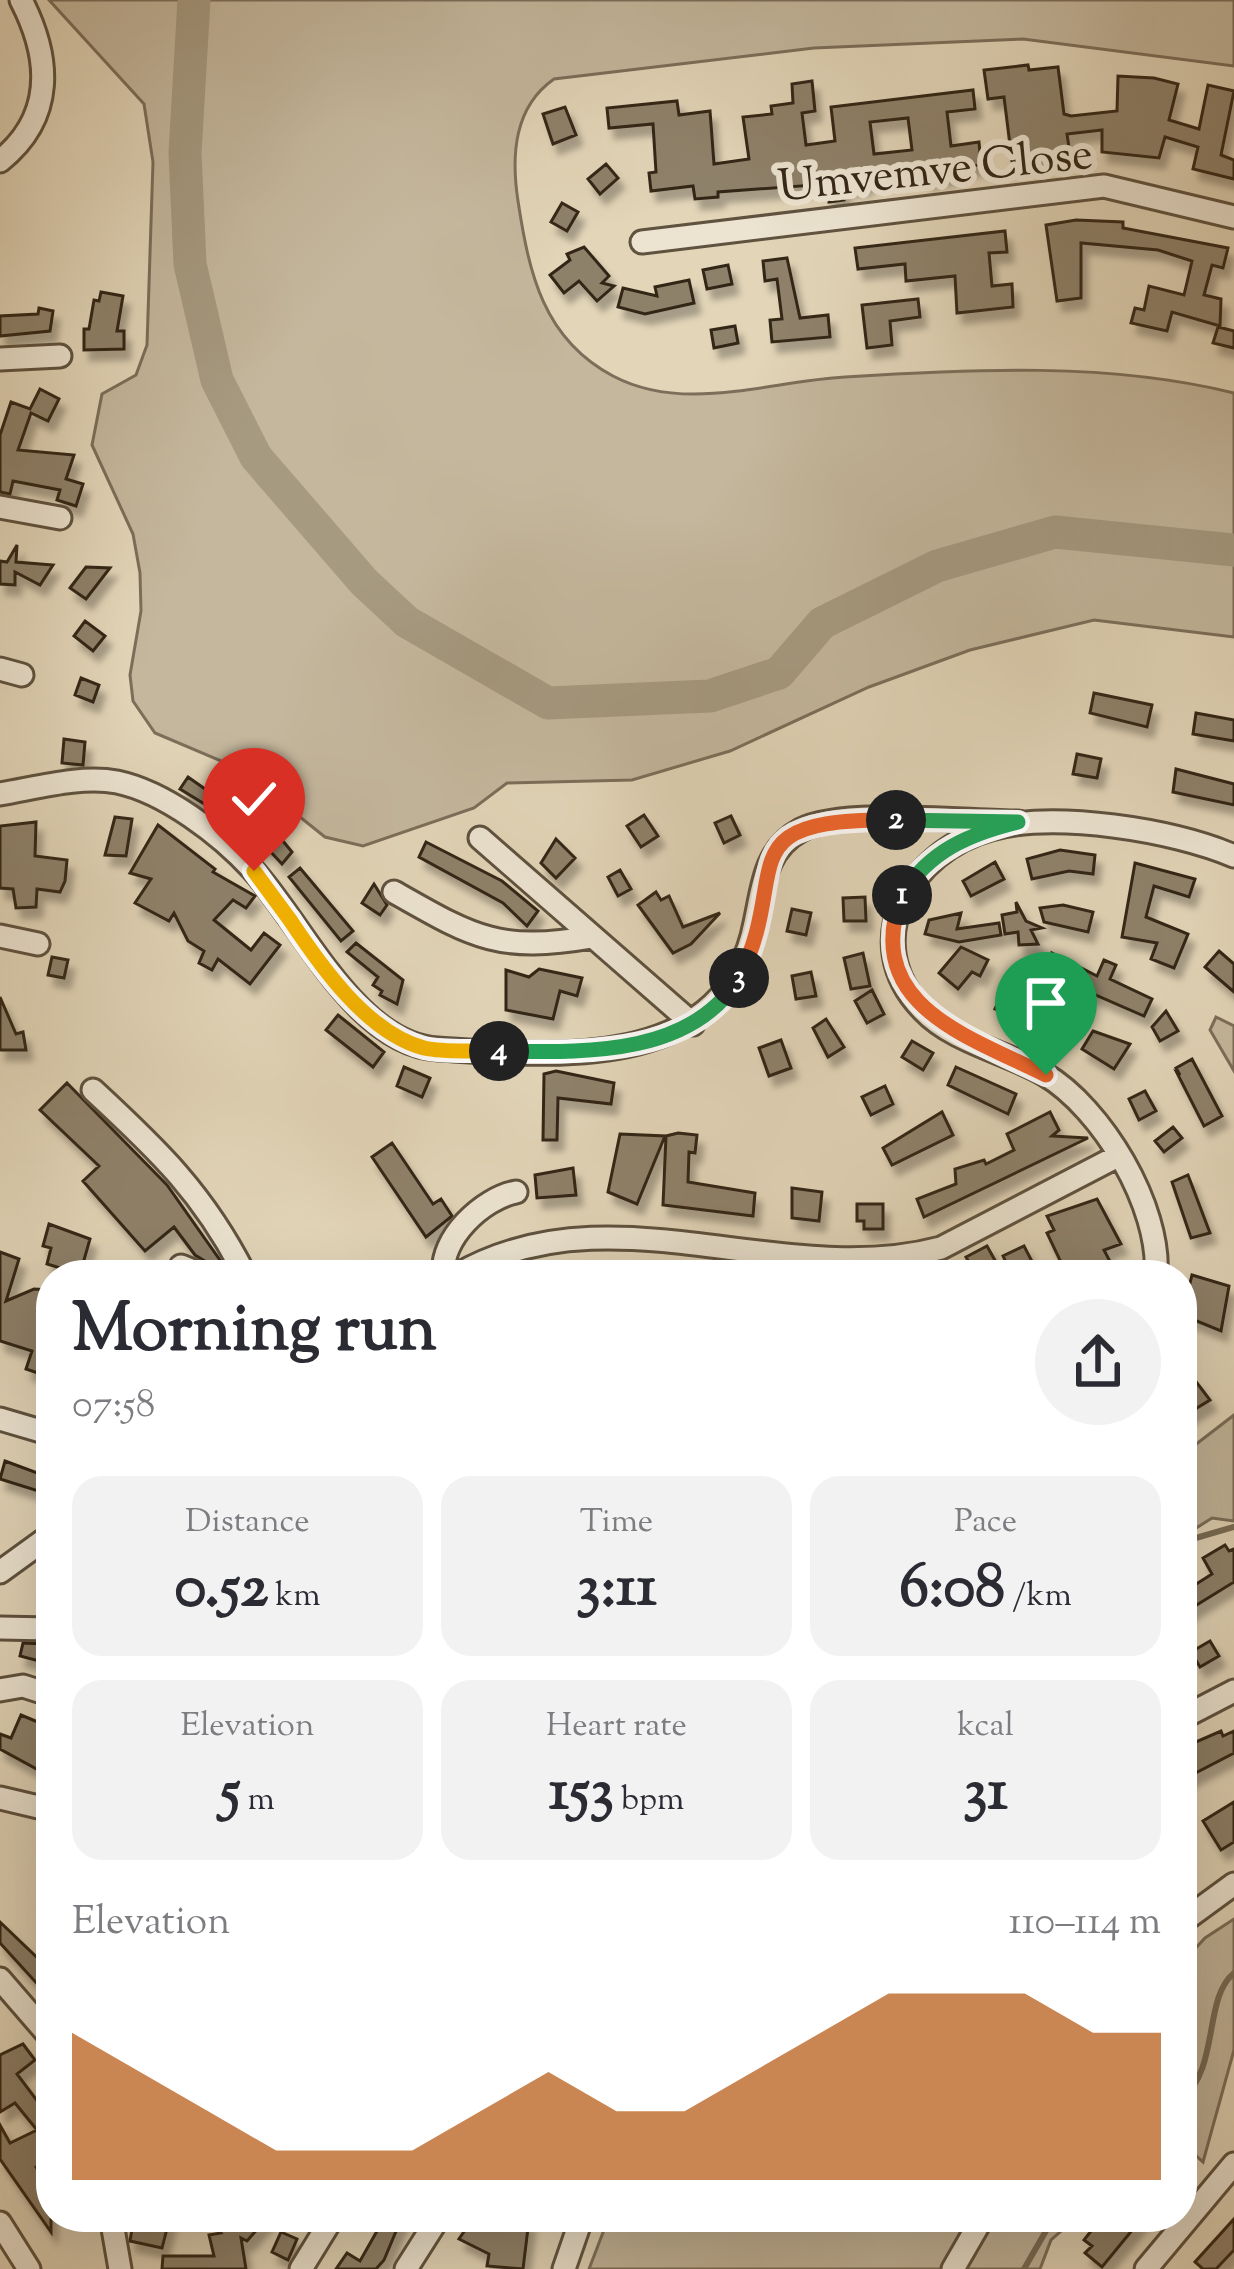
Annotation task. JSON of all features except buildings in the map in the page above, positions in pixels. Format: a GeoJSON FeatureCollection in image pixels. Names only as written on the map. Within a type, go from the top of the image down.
{"type":"FeatureCollection","features":[{"type":"Feature","properties":{"kind":"street"},"geometry":{"type":"LineString","coordinates":[[0,161],[28,132],[41,104],[43,47],[21,0]]}},
{"type":"Feature","properties":{"kind":"street","name":"Umvemve Close"},"geometry":{"type":"LineString","coordinates":[[642,242],[1104,186],[1234,217]]}},
{"type":"Feature","properties":{"kind":"street"},"geometry":{"type":"LineString","coordinates":[[0,359],[60,356]]}},
{"type":"Feature","properties":{"kind":"street"},"geometry":{"type":"LineString","coordinates":[[0,507],[60,518]]}},
{"type":"Feature","properties":{"kind":"street"},"geometry":{"type":"LineString","coordinates":[[0,794],[103,780],[133,786],[172,808],[242,859],[334,979],[386,1028],[420,1046],[604,1048],[656,1040],[693,1024],[737,980],[767,866],[797,832],[841,820],[1018,822],[1148,834],[1234,856]]}},
{"type":"Feature","properties":{"kind":"street"},"geometry":{"type":"LineString","coordinates":[[1018,822],[956,842],[914,876],[893,927],[901,974],[916,1002],[938,1023],[1046,1075],[1072,1095],[1116,1157],[1151,1229],[1154,1260]]}},
{"type":"Feature","properties":{"kind":"street"},"geometry":{"type":"LineString","coordinates":[[480,838],[693,1024]]}},
{"type":"Feature","properties":{"kind":"street"},"geometry":{"type":"LineString","coordinates":[[394,892],[491,941],[531,945],[592,937]]}},
{"type":"Feature","properties":{"kind":"street"},"geometry":{"type":"LineString","coordinates":[[0,936],[38,944]]}},
{"type":"Feature","properties":{"kind":"street"},"geometry":{"type":"LineString","coordinates":[[93,1090],[184,1176],[219,1224],[237,1260]]}},
{"type":"Feature","properties":{"kind":"street"},"geometry":{"type":"LineString","coordinates":[[491,1260],[522,1246],[591,1235],[873,1258],[919,1254],[940,1248],[1116,1157]]}},
{"type":"Feature","properties":{"kind":"street"},"geometry":{"type":"LineString","coordinates":[[445,1260],[446,1252],[480,1207],[516,1192]]}},
{"type":"Feature","properties":{"kind":"street"},"geometry":{"type":"LineString","coordinates":[[4,1423],[36,1430]]}},
{"type":"Feature","properties":{"kind":"street"},"geometry":{"type":"LineString","coordinates":[[0,1572],[36,1546]]}},
{"type":"Feature","properties":{"kind":"street"},"geometry":{"type":"LineString","coordinates":[[0,1628],[36,1629]]}},
{"type":"Feature","properties":{"kind":"street"},"geometry":{"type":"LineString","coordinates":[[0,1690],[23,1686],[36,1690]]}},
{"type":"Feature","properties":{"kind":"street"},"geometry":{"type":"LineString","coordinates":[[1197,1710],[1234,1691]]}},
{"type":"Feature","properties":{"kind":"street"},"geometry":{"type":"LineString","coordinates":[[0,1798],[36,1806]]}},
{"type":"Feature","properties":{"kind":"street"},"geometry":{"type":"LineString","coordinates":[[1197,1911],[1234,1884]]}},
{"type":"Feature","properties":{"kind":"street"},"geometry":{"type":"LineString","coordinates":[[0,1979],[36,2021]]}},
{"type":"Feature","properties":{"kind":"street"},"geometry":{"type":"LineString","coordinates":[[1197,2208],[1234,2164]]}},
{"type":"Feature","properties":{"kind":"street"},"geometry":{"type":"LineString","coordinates":[[0,2223],[28,2269]]}},
{"type":"Feature","properties":{"kind":"street"},"geometry":{"type":"LineString","coordinates":[[114,2232],[120,2269]]}},
{"type":"Feature","properties":{"kind":"street"},"geometry":{"type":"LineString","coordinates":[[301,2269],[324,2232]]}},
{"type":"Feature","properties":{"kind":"street"},"geometry":{"type":"LineString","coordinates":[[406,2269],[429,2232]]}},
{"type":"Feature","properties":{"kind":"street"},"geometry":{"type":"LineString","coordinates":[[564,2269],[577,2232]]}},
{"type":"Feature","properties":{"kind":"street"},"geometry":{"type":"LineString","coordinates":[[953,2269],[974,2232]]}},
{"type":"Feature","properties":{"kind":"street"},"geometry":{"type":"LineString","coordinates":[[1146,2269],[1177,2232]]}},
{"type":"Feature","properties":{"kind":"shaded area"},"geometry":{"type":"Polygon","coordinates":[[[49,0],[1234,0],[1234,66],[1023,39],[814,48],[554,79],[523,118],[515,166],[528,254],[543,302],[570,343],[589,361],[641,387],[698,394],[845,377],[1041,370],[1139,376],[1234,393],[1234,637],[1094,620],[970,650],[869,687],[730,751],[632,780],[507,783],[474,808],[363,846],[325,837],[240,769],[155,733],[133,701],[130,675],[141,611],[140,573],[133,534],[92,445],[102,394],[136,375],[147,345],[153,162],[144,104],[49,0]]]}},
{"type":"Feature","properties":{"kind":"shaded area"},"geometry":{"type":"Polygon","coordinates":[[[1216,1017],[1234,1026],[1234,1071],[1210,1030],[1216,1017]]]}},
{"type":"Feature","properties":{"kind":"shaded area"},"geometry":{"type":"Polygon","coordinates":[[[1234,1415],[1234,1521],[1212,1518],[1197,1528],[1197,1443],[1234,1415]]]}},
{"type":"Feature","properties":{"kind":"shaded area"},"geometry":{"type":"Polygon","coordinates":[[[1234,1919],[1234,2050],[1203,2162],[1197,2157],[1197,1947],[1234,1919]]]}},
{"type":"Feature","properties":{"kind":"shaded area"},"geometry":{"type":"Polygon","coordinates":[[[603,2232],[1060,2232],[1051,2240],[1040,2269],[589,2269],[603,2232]]]}},
{"type":"Feature","properties":{"kind":"waterway"},"geometry":{"type":"LineString","coordinates":[[194,0],[185,153],[190,264],[217,380],[256,457],[364,582],[407,622],[548,703],[710,696],[779,673],[822,623],[937,566],[1055,532],[1234,550]]}},
{"type":"Feature","properties":{"kind":"waterway"},"geometry":{"type":"LineString","coordinates":[[1197,1538],[1234,1527]]}},
{"type":"Feature","properties":{"kind":"waterway"},"geometry":{"type":"LineString","coordinates":[[1197,2079],[1218,1999],[1234,1973]]}},
{"type":"Feature","properties":{"kind":"waterway"},"geometry":{"type":"LineString","coordinates":[[1024,2269],[1045,2232]]}},
{"type":"Feature","properties":{"kind":"route"},"geometry":{"type":"LineString","coordinates":[[254,871],[334,979],[376,1020],[409,1042],[441,1050],[589,1050],[671,1035],[726,997],[747,957],[767,866],[789,837],[807,826],[841,820],[1018,822],[956,842],[914,876],[897,908],[894,943],[901,974],[926,1014],[1046,1075]]}}]}
